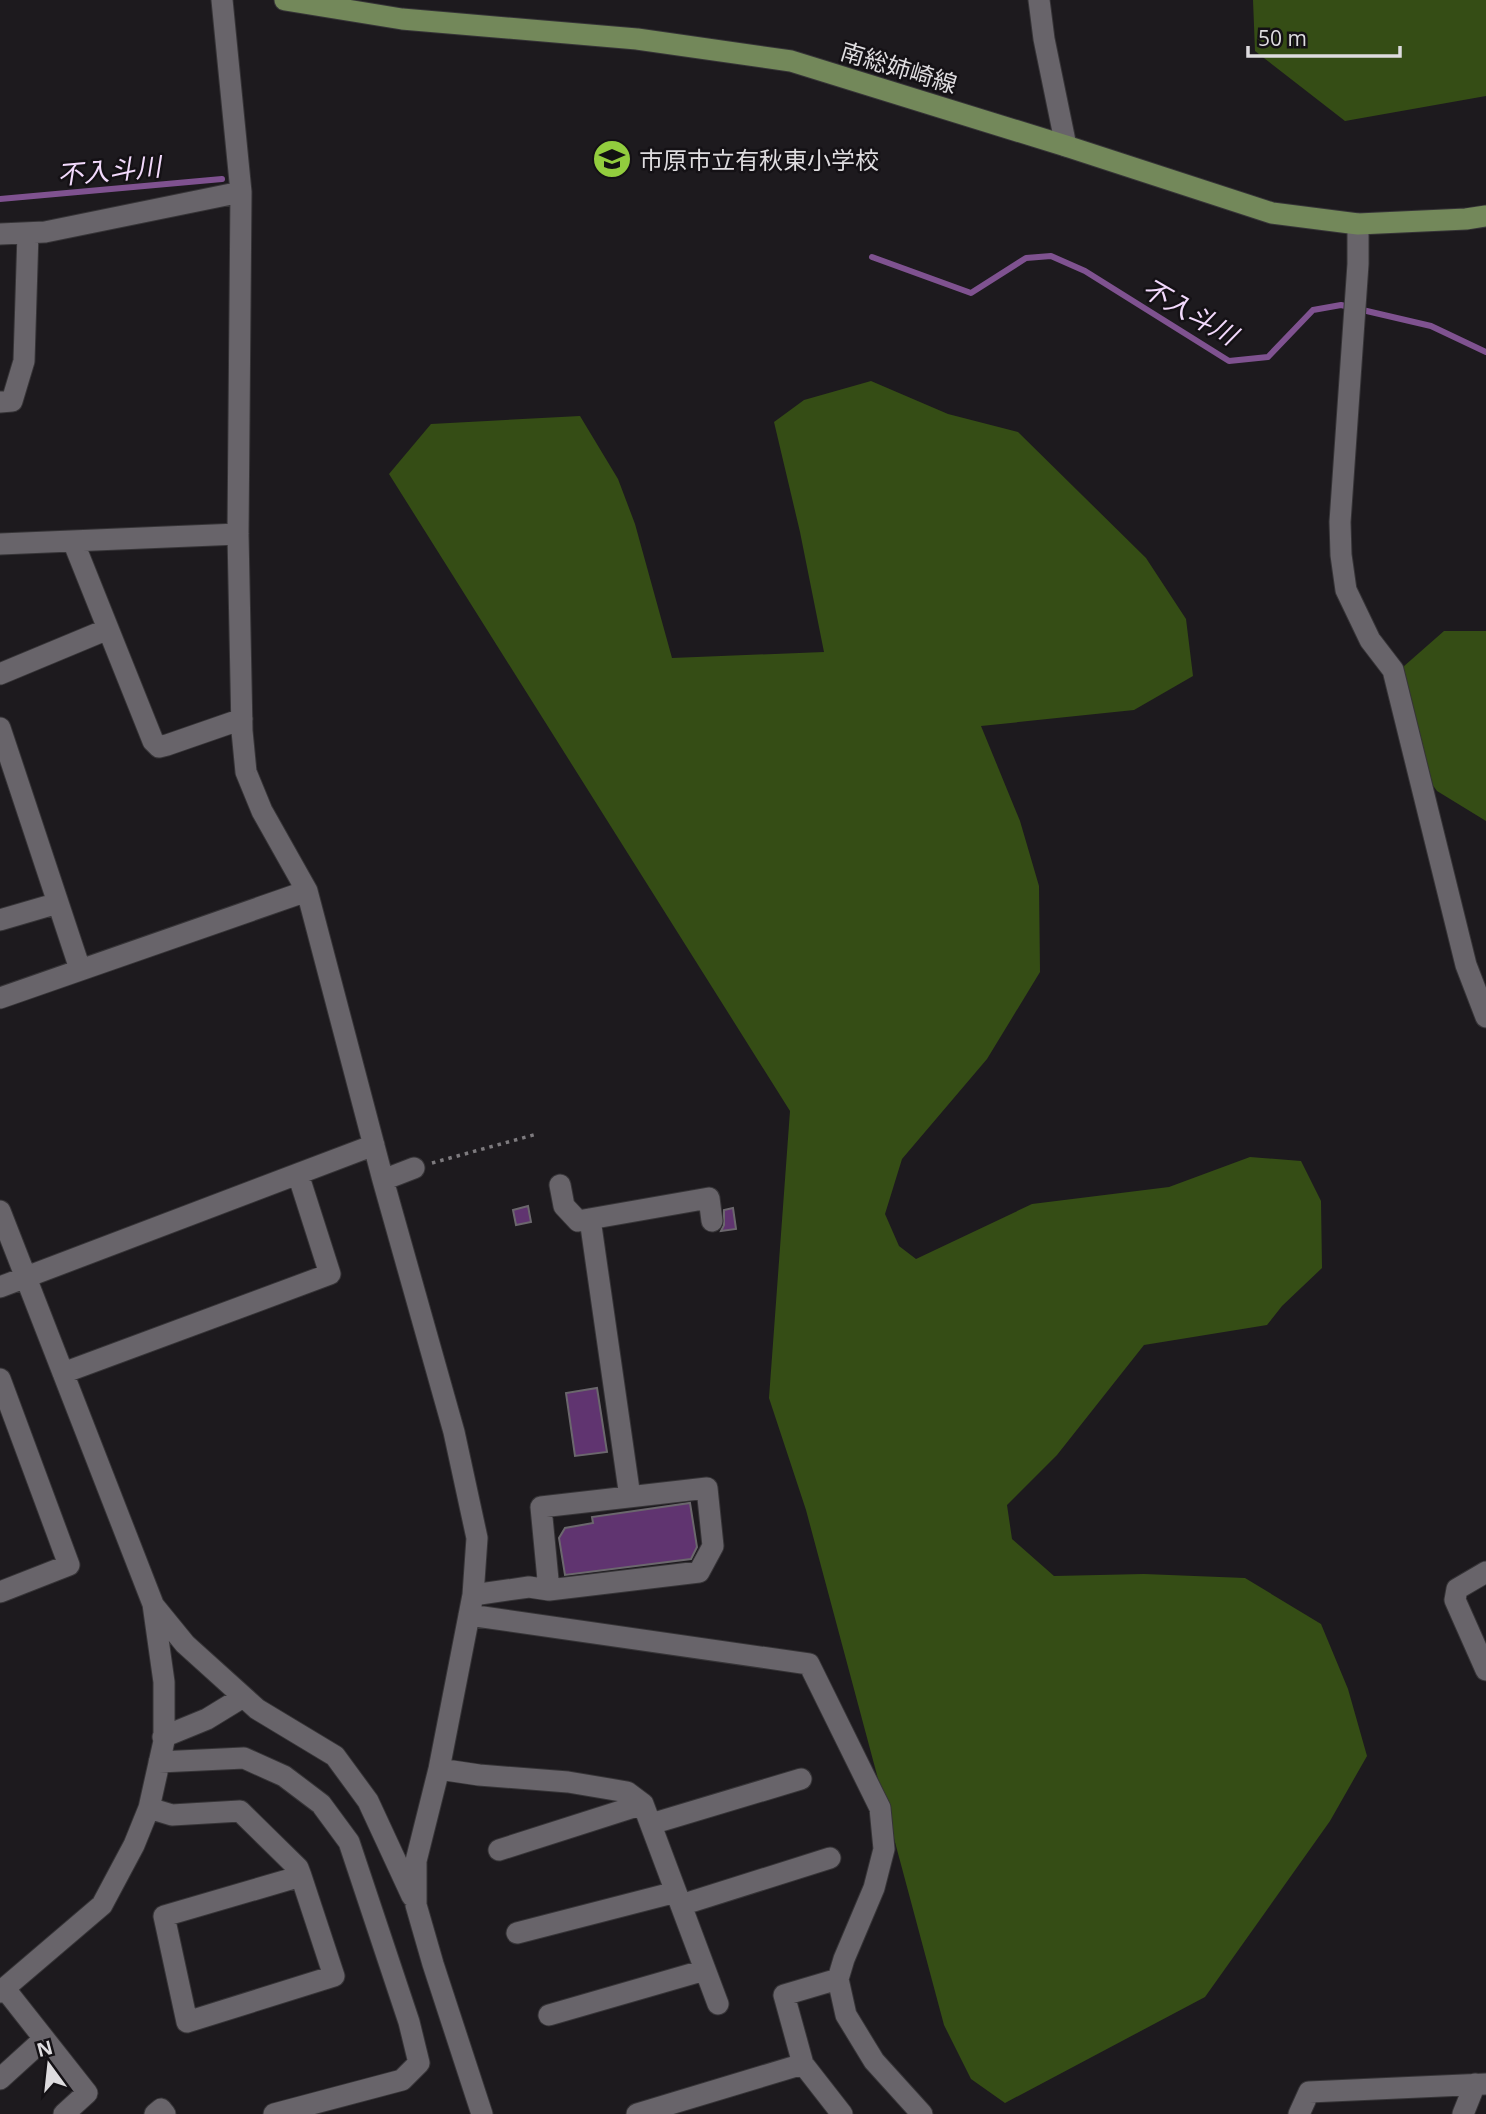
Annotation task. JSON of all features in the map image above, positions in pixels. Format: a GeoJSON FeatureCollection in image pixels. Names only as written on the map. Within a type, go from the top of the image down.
{"type":"FeatureCollection","features":[{"type":"Feature","properties":{"kind":"main road","name":"南総姉崎線"},"geometry":{"type":"LineString","coordinates":[[285,0],[402,19],[636,39],[791,61],[1272,213],[1358,225],[1486,216]]}},
{"type":"Feature","properties":{"kind":"street"},"geometry":{"type":"LineString","coordinates":[[222,0],[241,192],[237,534],[246,772],[262,811],[307,891],[383,1180],[454,1432],[477,1538],[471,1605],[439,1769],[416,1861],[416,1905]]}},
{"type":"Feature","properties":{"kind":"street"},"geometry":{"type":"LineString","coordinates":[[1039,0],[1044,39],[1066,146]]}},
{"type":"Feature","properties":{"kind":"street"},"geometry":{"type":"LineString","coordinates":[[0,234],[45,232],[241,192]]}},
{"type":"Feature","properties":{"kind":"street"},"geometry":{"type":"LineString","coordinates":[[1358,225],[1358,264],[1340,522],[1346,590],[1370,640],[1392,670],[1466,965],[1486,1017]]}},
{"type":"Feature","properties":{"kind":"street"},"geometry":{"type":"LineString","coordinates":[[0,402],[12,401],[24,361],[28,233]]}},
{"type":"Feature","properties":{"kind":"street"},"geometry":{"type":"LineString","coordinates":[[0,544],[237,534]]}},
{"type":"Feature","properties":{"kind":"street"},"geometry":{"type":"LineString","coordinates":[[73,541],[153,741],[159,747],[242,719]]}},
{"type":"Feature","properties":{"kind":"street"},"geometry":{"type":"LineString","coordinates":[[0,674],[108,629]]}},
{"type":"Feature","properties":{"kind":"street"},"geometry":{"type":"LineString","coordinates":[[0,727],[80,969]]}},
{"type":"Feature","properties":{"kind":"street"},"geometry":{"type":"LineString","coordinates":[[0,998],[307,891]]}},
{"type":"Feature","properties":{"kind":"street"},"geometry":{"type":"LineString","coordinates":[[0,920],[58,903]]}},
{"type":"Feature","properties":{"kind":"street"},"geometry":{"type":"LineString","coordinates":[[0,1287],[374,1145]]}},
{"type":"Feature","properties":{"kind":"street"},"geometry":{"type":"LineString","coordinates":[[383,1180],[414,1168]]}},
{"type":"Feature","properties":{"kind":"street"},"geometry":{"type":"LineString","coordinates":[[63,1374],[330,1274],[298,1174]]}},
{"type":"Feature","properties":{"kind":"street"},"geometry":{"type":"LineString","coordinates":[[560,1185],[554,1209],[578,1222],[709,1198],[712,1221]]}},
{"type":"Feature","properties":{"kind":"street"},"geometry":{"type":"LineString","coordinates":[[0,1211],[153,1604],[163,1682],[163,1737],[159,1762],[149,1808],[134,1845],[102,1905],[2,1991],[87,2093],[64,2114]]}},
{"type":"Feature","properties":{"kind":"street"},"geometry":{"type":"LineString","coordinates":[[590,1219],[630,1497]]}},
{"type":"Feature","properties":{"kind":"street"},"geometry":{"type":"LineString","coordinates":[[0,1379],[69,1565],[0,1592]]}},
{"type":"Feature","properties":{"kind":"street"},"geometry":{"type":"LineString","coordinates":[[471,1605],[530,1587],[549,1590],[699,1572],[713,1546],[707,1488],[541,1507],[549,1590]]}},
{"type":"Feature","properties":{"kind":"street"},"geometry":{"type":"LineString","coordinates":[[1486,1572],[1457,1589],[1455,1601],[1486,1670]]}},
{"type":"Feature","properties":{"kind":"street"},"geometry":{"type":"LineString","coordinates":[[153,1604],[185,1644],[257,1709],[335,1756],[368,1801],[416,1905],[482,2114]]}},
{"type":"Feature","properties":{"kind":"street"},"geometry":{"type":"LineString","coordinates":[[471,1605],[809,1664],[880,1808],[884,1849],[874,1888],[838,1979],[846,2015],[874,2061],[922,2114]]}},
{"type":"Feature","properties":{"kind":"street"},"geometry":{"type":"LineString","coordinates":[[163,1737],[208,1719],[243,1696]]}},
{"type":"Feature","properties":{"kind":"street"},"geometry":{"type":"LineString","coordinates":[[159,1762],[244,1758],[284,1776],[321,1804],[349,1842],[409,2022],[419,2063],[402,2080],[274,2114]]}},
{"type":"Feature","properties":{"kind":"street"},"geometry":{"type":"LineString","coordinates":[[439,1769],[568,1782],[627,1792],[647,1814],[718,2004]]}},
{"type":"Feature","properties":{"kind":"street"},"geometry":{"type":"LineString","coordinates":[[499,1850],[801,1779]]}},
{"type":"Feature","properties":{"kind":"street"},"geometry":{"type":"LineString","coordinates":[[149,1808],[172,1815],[240,1811],[298,1868],[301,1876],[334,1976],[187,2022],[164,1916],[301,1876]]}},
{"type":"Feature","properties":{"kind":"street"},"geometry":{"type":"LineString","coordinates":[[517,1933],[678,1898],[830,1858]]}},
{"type":"Feature","properties":{"kind":"street"},"geometry":{"type":"LineString","coordinates":[[549,2015],[705,1970]]}},
{"type":"Feature","properties":{"kind":"street"},"geometry":{"type":"LineString","coordinates":[[838,1979],[785,1995],[803,2064],[842,2114]]}},
{"type":"Feature","properties":{"kind":"street"},"geometry":{"type":"LineString","coordinates":[[0,2079],[44,2039]]}},
{"type":"Feature","properties":{"kind":"street"},"geometry":{"type":"LineString","coordinates":[[637,2114],[803,2064]]}},
{"type":"Feature","properties":{"kind":"street"},"geometry":{"type":"LineString","coordinates":[[1299,2114],[1309,2092],[1480,2084]]}},
{"type":"Feature","properties":{"kind":"street"},"geometry":{"type":"LineString","coordinates":[[1463,2114],[1480,2084]]}},
{"type":"Feature","properties":{"kind":"street"},"geometry":{"type":"LineString","coordinates":[[155,2114],[161,2109],[165,2114]]}},
{"type":"Feature","properties":{"kind":"path"},"geometry":{"type":"LineString","coordinates":[[414,1168],[537,1134]]}},
{"type":"Feature","properties":{"kind":"green space"},"geometry":{"type":"Polygon","coordinates":[[[1253,0],[1486,0],[1486,96],[1345,121],[1255,51],[1253,0]]]}},
{"type":"Feature","properties":{"kind":"green space"},"geometry":{"type":"Polygon","coordinates":[[[871,381],[948,414],[1018,432],[1146,558],[1186,619],[1193,676],[1134,710],[981,726],[1020,821],[1039,886],[1040,972],[987,1059],[902,1159],[885,1214],[899,1246],[916,1259],[1032,1204],[1169,1187],[1250,1157],[1301,1161],[1321,1201],[1322,1268],[1282,1306],[1267,1325],[1144,1345],[1057,1455],[1007,1505],[1012,1539],[1054,1576],[1144,1574],[1245,1578],[1321,1624],[1348,1689],[1367,1756],[1330,1821],[1205,1997],[1005,2103],[971,2079],[944,2025],[806,1510],[769,1398],[790,1111],[389,474],[431,424],[580,416],[618,479],[635,524],[672,658],[824,652],[774,422],[804,400],[871,381]]]}},
{"type":"Feature","properties":{"kind":"green space"},"geometry":{"type":"Polygon","coordinates":[[[1444,631],[1486,631],[1486,821],[1437,791],[1399,739],[1403,667],[1444,631]]]}},
{"type":"Feature","properties":{"kind":"building"},"geometry":{"type":"Polygon","coordinates":[[[528,1206],[531,1222],[516,1225],[513,1210],[528,1206]]]}},
{"type":"Feature","properties":{"kind":"building"},"geometry":{"type":"Polygon","coordinates":[[[733,1208],[736,1229],[721,1231],[724,1225],[724,1210],[733,1208]]]}},
{"type":"Feature","properties":{"kind":"building"},"geometry":{"type":"Polygon","coordinates":[[[597,1388],[607,1452],[575,1456],[566,1393],[597,1388]]]}},
{"type":"Feature","properties":{"kind":"building"},"geometry":{"type":"Polygon","coordinates":[[[690,1503],[697,1547],[691,1559],[565,1575],[559,1538],[565,1528],[593,1523],[592,1517],[690,1503]]]}},
{"type":"Feature","properties":{"kind":"waterway","name":"不入斗川"},"geometry":{"type":"LineString","coordinates":[[0,199],[222,179]]}},
{"type":"Feature","properties":{"kind":"waterway","name":"不入斗川"},"geometry":{"type":"LineString","coordinates":[[872,257],[971,293],[1026,258],[1051,256],[1085,271],[1229,361],[1268,357],[1313,310],[1341,305],[1431,326],[1486,352]]}},
{"type":"Feature","properties":{"kind":"place","name":"市原市立有秋東小学校"},"geometry":{"type":"Point","coordinates":[612,159]}}]}
